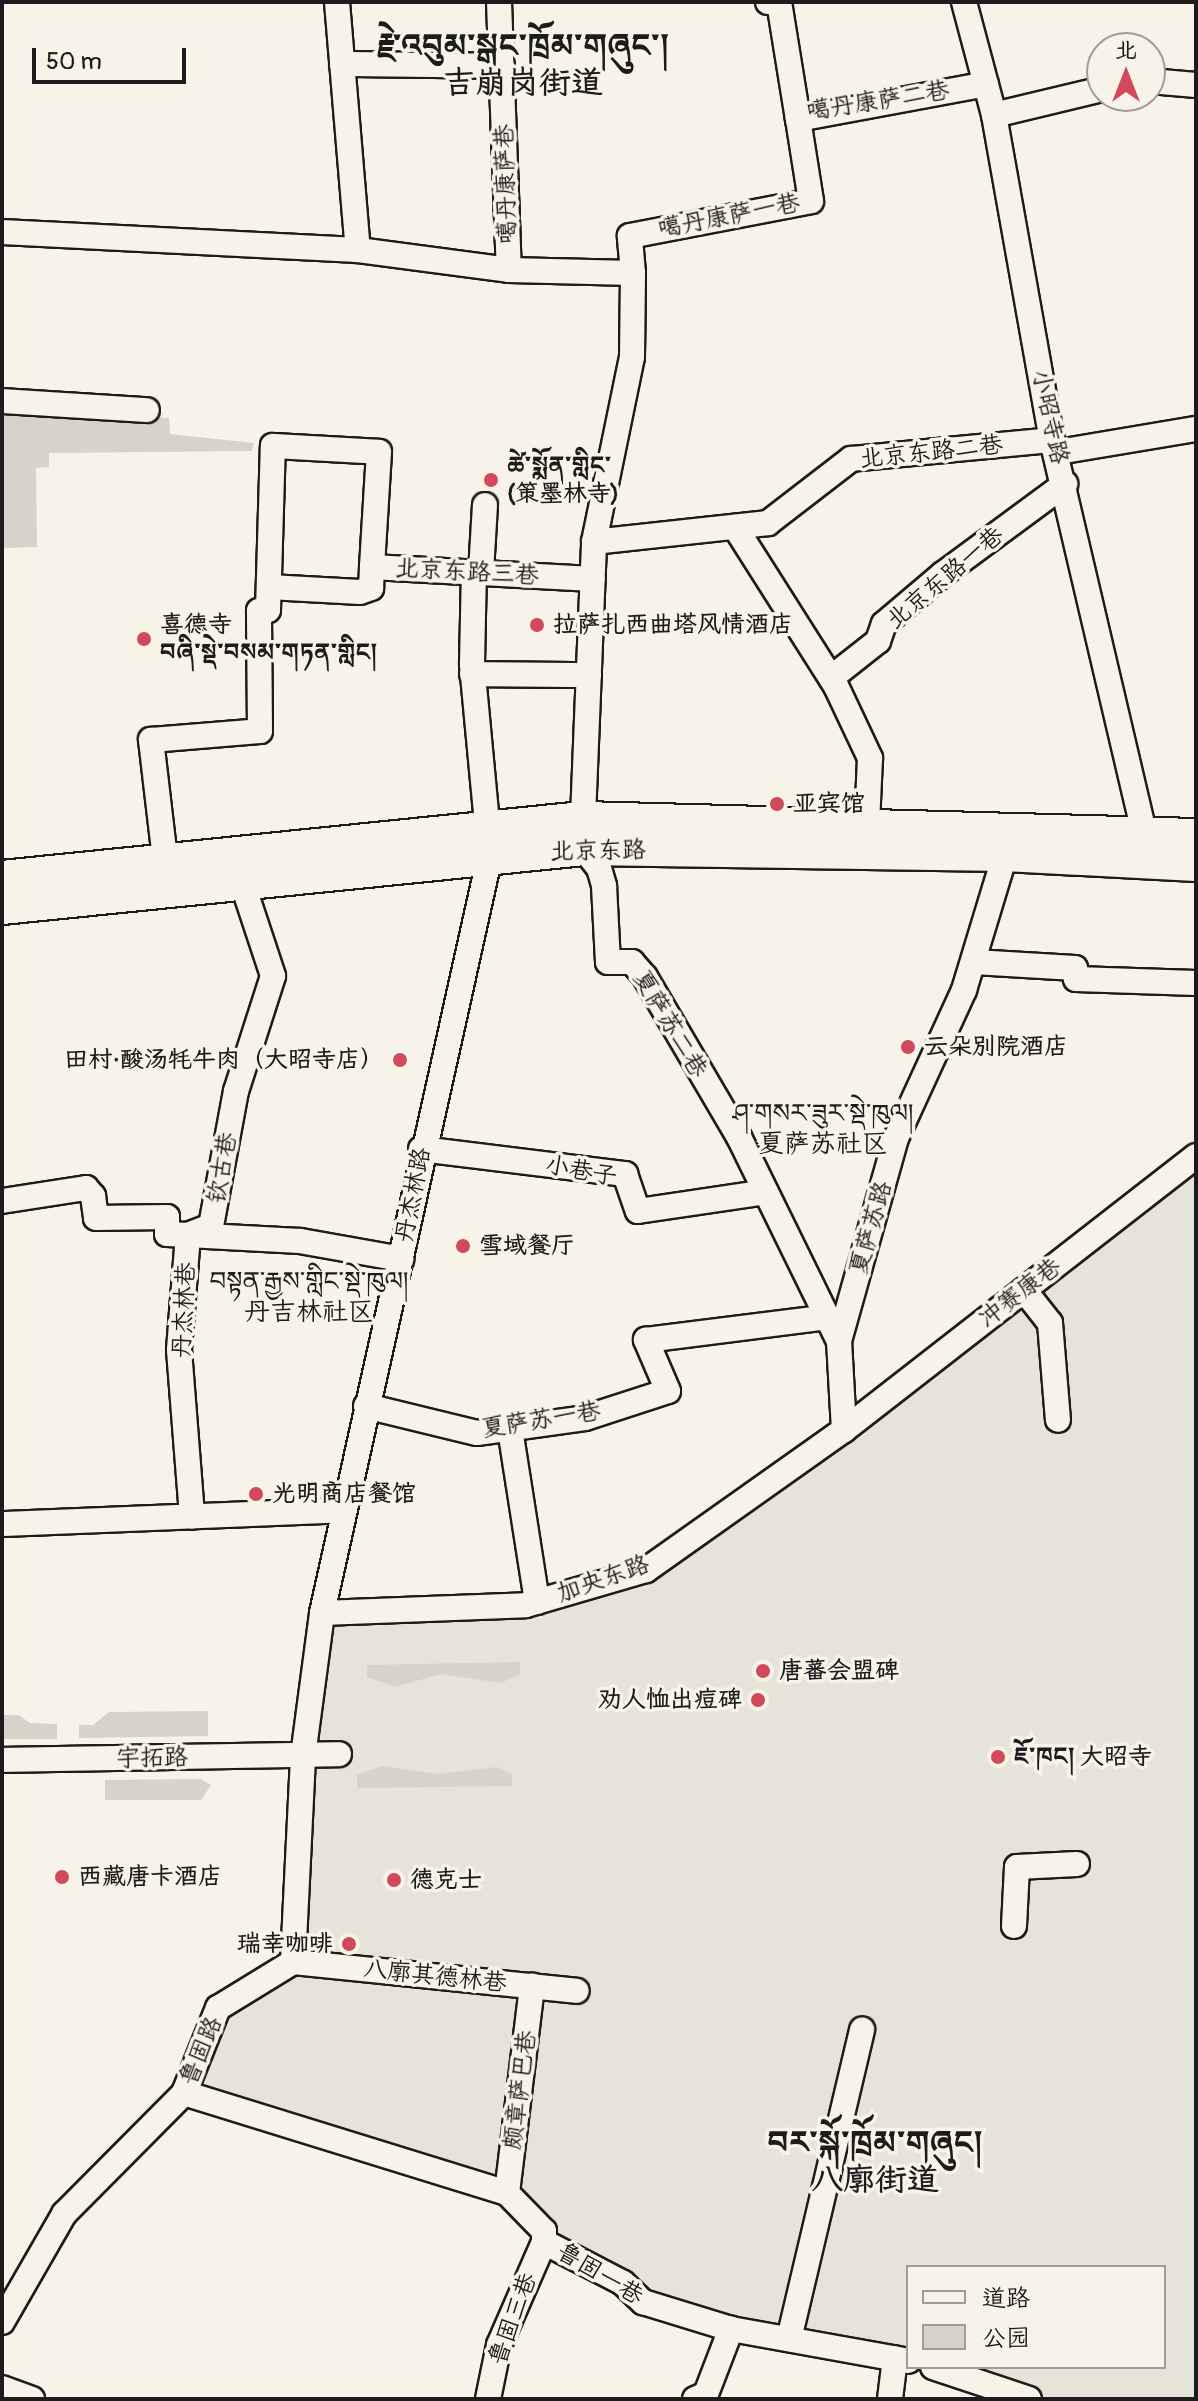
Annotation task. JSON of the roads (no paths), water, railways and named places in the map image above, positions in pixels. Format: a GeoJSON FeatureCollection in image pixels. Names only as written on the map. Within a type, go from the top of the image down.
{"type":"FeatureCollection","features":[{"type":"Feature","properties":{"kind":"main road","name":"北京东路"},"geometry":{"type":"LineString","coordinates":[[2,877],[165,859],[584,834],[867,823],[1196,835]]}},
{"type":"Feature","properties":{"kind":"main road","name":"北京东路"},"geometry":{"type":"LineString","coordinates":[[584,834],[1196,865]]}},
{"type":"Feature","properties":{"kind":"main road","name":"北京东路"},"geometry":{"type":"LineString","coordinates":[[2,908],[242,882],[489,839]]}},
{"type":"Feature","properties":{"kind":"street"},"geometry":{"type":"LineString","coordinates":[[337,2],[358,250]]}},
{"type":"Feature","properties":{"kind":"street","name":"噶丹康萨巷"},"geometry":{"type":"LineString","coordinates":[[499,2],[509,270]]}},
{"type":"Feature","properties":{"kind":"street","name":"噶丹康萨二巷"},"geometry":{"type":"LineString","coordinates":[[768,2],[779,2],[798,119],[986,84]]}},
{"type":"Feature","properties":{"kind":"street","name":"小昭寺路"},"geometry":{"type":"LineString","coordinates":[[964,2],[994,115],[1055,446],[1144,832]]}},
{"type":"Feature","properties":{"kind":"street"},"geometry":{"type":"LineString","coordinates":[[342,64],[502,66]]}},
{"type":"Feature","properties":{"kind":"street"},"geometry":{"type":"LineString","coordinates":[[1166,82],[1196,85]]}},
{"type":"Feature","properties":{"kind":"street"},"geometry":{"type":"LineString","coordinates":[[994,115],[1086,93]]}},
{"type":"Feature","properties":{"kind":"street","name":"噶丹康萨一巷"},"geometry":{"type":"LineString","coordinates":[[633,273],[630,236],[811,201],[798,119]]}},
{"type":"Feature","properties":{"kind":"street"},"geometry":{"type":"LineString","coordinates":[[2,232],[358,250],[509,270],[633,273],[632,357],[594,542],[584,834]]}},
{"type":"Feature","properties":{"kind":"street"},"geometry":{"type":"LineString","coordinates":[[2,401],[147,410]]}},
{"type":"Feature","properties":{"kind":"street","name":"北京东路二巷"},"geometry":{"type":"LineString","coordinates":[[594,542],[768,523],[851,459],[1055,446],[1196,429]]}},
{"type":"Feature","properties":{"kind":"street"},"geometry":{"type":"LineString","coordinates":[[165,859],[151,740],[260,731],[259,611],[268,610],[273,446],[379,452],[372,567]]}},
{"type":"Feature","properties":{"kind":"street","name":"北京东路一巷"},"geometry":{"type":"LineString","coordinates":[[831,678],[878,641],[884,624],[943,574],[1065,484]]}},
{"type":"Feature","properties":{"kind":"street","name":"丹杰林路"},"geometry":{"type":"LineString","coordinates":[[303,1756],[322,1613],[401,1259],[421,1149],[489,839],[472,674],[485,505]]}},
{"type":"Feature","properties":{"kind":"street"},"geometry":{"type":"LineString","coordinates":[[735,527],[831,678],[870,758],[867,823]]}},
{"type":"Feature","properties":{"kind":"street","name":"北京东路三巷"},"geometry":{"type":"LineString","coordinates":[[269,587],[360,592],[371,588],[372,567],[593,579]]}},
{"type":"Feature","properties":{"kind":"street"},"geometry":{"type":"LineString","coordinates":[[472,674],[589,675]]}},
{"type":"Feature","properties":{"kind":"street","name":"夏萨苏二巷"},"geometry":{"type":"LineString","coordinates":[[584,834],[604,886],[608,962],[632,962],[645,977],[766,1192],[839,1341]]}},
{"type":"Feature","properties":{"kind":"street","name":"夏萨苏路"},"geometry":{"type":"LineString","coordinates":[[844,1430],[839,1341],[896,1138],[974,962],[1005,855]]}},
{"type":"Feature","properties":{"kind":"street","name":"钦古巷"},"geometry":{"type":"LineString","coordinates":[[188,1235],[211,1226],[236,1091],[273,976],[242,882]]}},
{"type":"Feature","properties":{"kind":"street"},"geometry":{"type":"LineString","coordinates":[[974,962],[1075,968],[1076,979],[1196,983]]}},
{"type":"Feature","properties":{"kind":"street","name":"小巷子"},"geometry":{"type":"LineString","coordinates":[[421,1149],[625,1174],[638,1211],[766,1192]]}},
{"type":"Feature","properties":{"kind":"street","name":"冲赛康巷"},"geometry":{"type":"LineString","coordinates":[[844,1430],[1196,1156]]}},
{"type":"Feature","properties":{"kind":"street","name":"丹杰林巷"},"geometry":{"type":"LineString","coordinates":[[2,1201],[86,1188],[93,1196],[96,1218],[167,1217],[167,1234],[188,1235],[179,1350],[192,1516]]}},
{"type":"Feature","properties":{"kind":"street","name":"钦古巷"},"geometry":{"type":"LineString","coordinates":[[188,1235],[300,1241],[401,1259]]}},
{"type":"Feature","properties":{"kind":"street"},"geometry":{"type":"LineString","coordinates":[[1024,1290],[1050,1323],[1058,1420]]}},
{"type":"Feature","properties":{"kind":"street","name":"夏萨苏一巷"},"geometry":{"type":"LineString","coordinates":[[366,1406],[477,1433],[585,1418],[668,1391],[646,1340],[828,1317]]}},
{"type":"Feature","properties":{"kind":"street"},"geometry":{"type":"LineString","coordinates":[[510,1429],[537,1602]]}},
{"type":"Feature","properties":{"kind":"street","name":"加央东路"},"geometry":{"type":"LineString","coordinates":[[322,1613],[537,1602],[646,1570],[844,1430]]}},
{"type":"Feature","properties":{"kind":"street"},"geometry":{"type":"LineString","coordinates":[[2,1524],[344,1510]]}},
{"type":"Feature","properties":{"kind":"street","name":"宇拓路"},"geometry":{"type":"LineString","coordinates":[[2,1760],[339,1754]]}},
{"type":"Feature","properties":{"kind":"street"},"geometry":{"type":"LineString","coordinates":[[293,1962],[303,1756]]}},
{"type":"Feature","properties":{"kind":"street"},"geometry":{"type":"LineString","coordinates":[[1014,1926],[1017,1867],[1077,1864]]}},
{"type":"Feature","properties":{"kind":"street","name":"八廓其德林巷"},"geometry":{"type":"LineString","coordinates":[[293,1962],[577,1991]]}},
{"type":"Feature","properties":{"kind":"street","name":"鲁固路"},"geometry":{"type":"LineString","coordinates":[[2,2322],[64,2214],[184,2093],[218,2008],[293,1962]]}},
{"type":"Feature","properties":{"kind":"street","name":"颇章萨巴巷"},"geometry":{"type":"LineString","coordinates":[[507,2193],[532,1986]]}},
{"type":"Feature","properties":{"kind":"street"},"geometry":{"type":"LineString","coordinates":[[789,2339],[862,2030]]}},
{"type":"Feature","properties":{"kind":"street","name":"鲁固一巷"},"geometry":{"type":"LineString","coordinates":[[184,2093],[507,2193],[544,2231],[544,2242],[623,2283],[643,2302],[731,2329],[902,2359]]}},
{"type":"Feature","properties":{"kind":"street","name":"鲁固三巷"},"geometry":{"type":"LineString","coordinates":[[488,2399],[499,2345],[544,2242]]}},
{"type":"Feature","properties":{"kind":"street"},"geometry":{"type":"LineString","coordinates":[[695,2399],[706,2394],[731,2329]]}},
{"type":"Feature","properties":{"kind":"street"},"geometry":{"type":"LineString","coordinates":[[890,2399],[902,2359]]}},
{"type":"Feature","properties":{"kind":"street"},"geometry":{"type":"LineString","coordinates":[[939,2369],[1030,2398]]}},
{"type":"Feature","properties":{"kind":"street"},"geometry":{"type":"LineString","coordinates":[[2,2388],[32,2399]]}},
{"type":"Feature","properties":{"kind":"place","name":"ཚེ་སྨོན་གླིང་ (策墨林寺)"},"geometry":{"type":"Point","coordinates":[491,480]}},
{"type":"Feature","properties":{"kind":"place","name":"拉萨扎西曲塔风情酒店"},"geometry":{"type":"Point","coordinates":[537,625]}},
{"type":"Feature","properties":{"kind":"place","name":"喜德寺 བཞི་སྡེ་བསམ་གཏན་གླིང།"},"geometry":{"type":"Point","coordinates":[144,639]}},
{"type":"Feature","properties":{"kind":"place","name":"亚宾馆"},"geometry":{"type":"Point","coordinates":[777,804]}},
{"type":"Feature","properties":{"kind":"place","name":"云朵别院酒店"},"geometry":{"type":"Point","coordinates":[908,1047]}},
{"type":"Feature","properties":{"kind":"place","name":"田村·酸汤牦牛肉（大昭寺店）"},"geometry":{"type":"Point","coordinates":[400,1060]}},
{"type":"Feature","properties":{"kind":"place","name":"雪域餐厅"},"geometry":{"type":"Point","coordinates":[463,1246]}},
{"type":"Feature","properties":{"kind":"place","name":"光明商店餐馆"},"geometry":{"type":"Point","coordinates":[256,1494]}},
{"type":"Feature","properties":{"kind":"place","name":"唐蕃会盟碑"},"geometry":{"type":"Point","coordinates":[763,1671]}},
{"type":"Feature","properties":{"kind":"place","name":"劝人恤出痘碑"},"geometry":{"type":"Point","coordinates":[758,1700]}},
{"type":"Feature","properties":{"kind":"place","name":"ཇོ་ཁང། 大昭寺"},"geometry":{"type":"Point","coordinates":[998,1757]}},
{"type":"Feature","properties":{"kind":"place","name":"西藏唐卡酒店"},"geometry":{"type":"Point","coordinates":[62,1877]}},
{"type":"Feature","properties":{"kind":"place","name":"德克士"},"geometry":{"type":"Point","coordinates":[394,1880]}},
{"type":"Feature","properties":{"kind":"place","name":"瑞幸咖啡"},"geometry":{"type":"Point","coordinates":[349,1944]}},
{"type":"Feature","properties":{"kind":"district","name":"རྗེ་འབུམ་སྒང་ཁྲོམ་གཞུང་། 吉崩岗街道"},"geometry":{"type":"Point","coordinates":[523,66]}},
{"type":"Feature","properties":{"kind":"district","name":"ཤ་གསར་ཟུར་སྡེ་ཁུལ། 夏萨苏社区"},"geometry":{"type":"Point","coordinates":[823,1130]}},
{"type":"Feature","properties":{"kind":"district","name":"བསྟན་རྒྱས་གླིང་སྡེ་ཁུལ། 丹吉林社区"},"geometry":{"type":"Point","coordinates":[309,1298]}},
{"type":"Feature","properties":{"kind":"district","name":"བར་སྐོ་ཁྲོམ་གཞུང། 八廓街道"},"geometry":{"type":"Point","coordinates":[875,2162]}}]}
